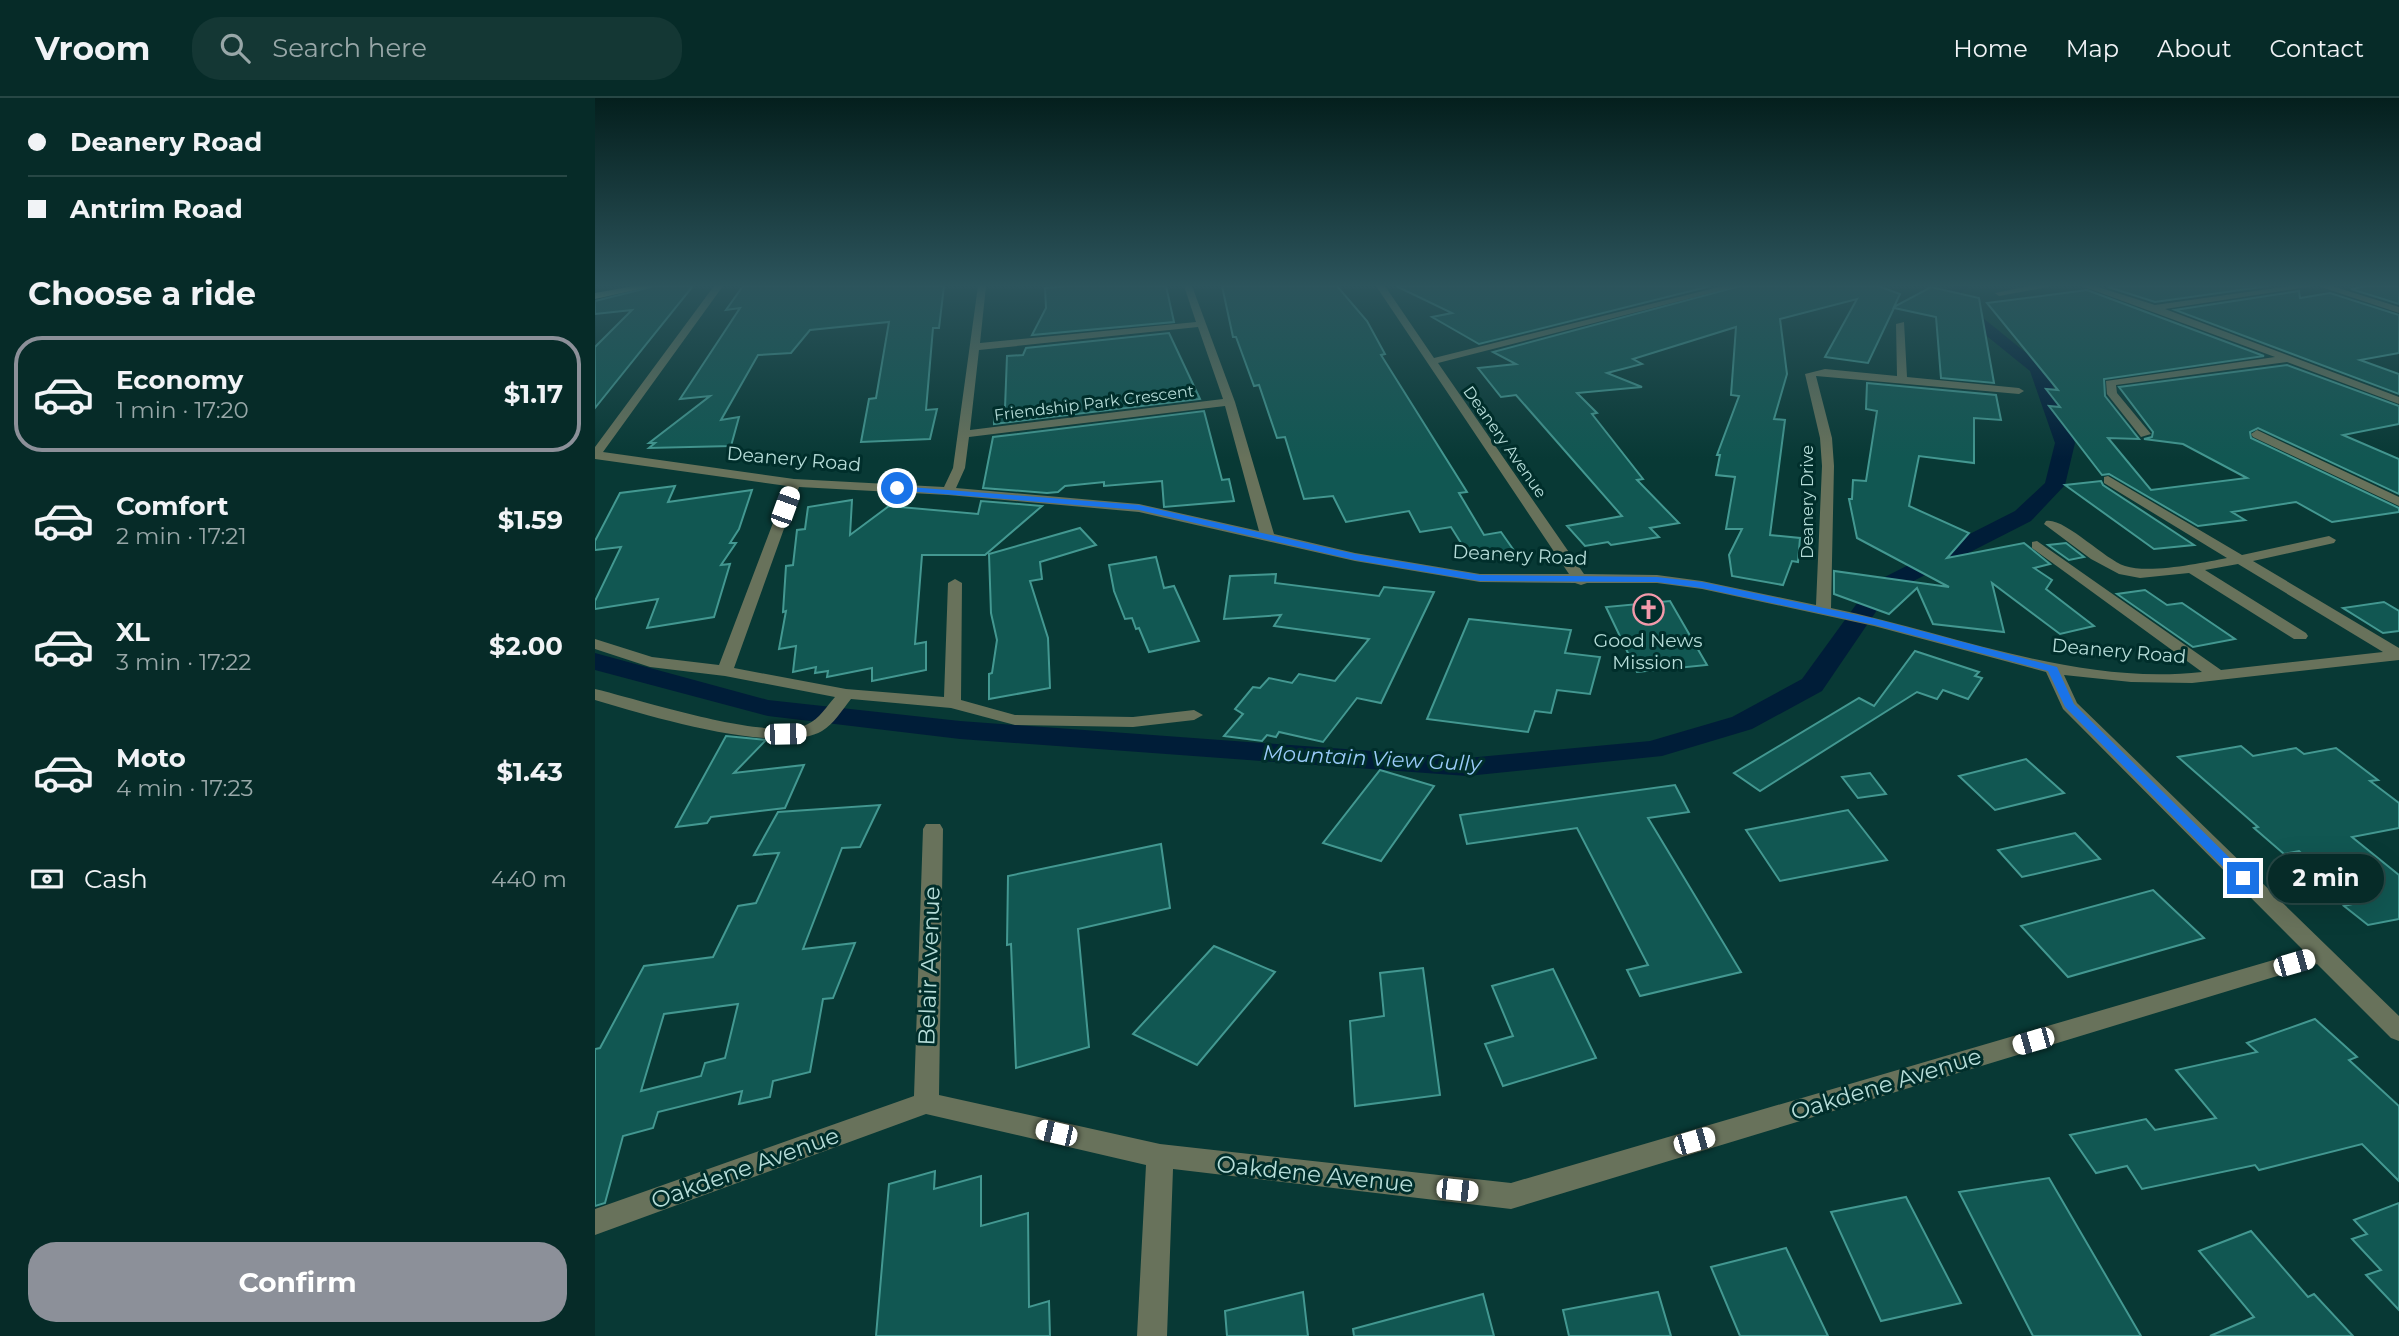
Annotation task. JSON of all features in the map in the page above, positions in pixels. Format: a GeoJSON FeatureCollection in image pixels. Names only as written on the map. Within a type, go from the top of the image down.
{"type":"FeatureCollection","features":[{"type":"Feature","properties":{"kind":"street"},"geometry":{"type":"LineString","coordinates":[[595,455],[677,344]]}},
{"type":"Feature","properties":{"kind":"street"},"geometry":{"type":"LineString","coordinates":[[948,491],[959,468],[975,344]]}},
{"type":"Feature","properties":{"kind":"street"},"geometry":{"type":"LineString","coordinates":[[975,347],[1007,344]]}},
{"type":"Feature","properties":{"kind":"street"},"geometry":{"type":"LineString","coordinates":[[1209,344],[1229,402],[1268,537]]}},
{"type":"Feature","properties":{"kind":"street","name":"Deanery Avenue"},"geometry":{"type":"LineString","coordinates":[[1418,344],[1581,581]]}},
{"type":"Feature","properties":{"kind":"street"},"geometry":{"type":"LineString","coordinates":[[1430,362],[1503,344]]}},
{"type":"Feature","properties":{"kind":"street"},"geometry":{"type":"LineString","coordinates":[[1901,344],[1902,379],[2019,391]]}},
{"type":"Feature","properties":{"kind":"street"},"geometry":{"type":"LineString","coordinates":[[2249,344],[2399,401]]}},
{"type":"Feature","properties":{"kind":"street"},"geometry":{"type":"LineString","coordinates":[[2145,434],[2112,394],[2110,383],[2289,359]]}},
{"type":"Feature","properties":{"kind":"street","name":"Deanery Drive"},"geometry":{"type":"LineString","coordinates":[[1823,610],[1828,466],[1826,438],[1810,374],[1825,372],[1902,379]]}},
{"type":"Feature","properties":{"kind":"street","name":"Friendship Park Crescent"},"geometry":{"type":"LineString","coordinates":[[964,434],[1229,402]]}},
{"type":"Feature","properties":{"kind":"street"},"geometry":{"type":"LineString","coordinates":[[2257,435],[2399,502]]}},
{"type":"Feature","properties":{"kind":"street","name":"Deanery Road"},"geometry":{"type":"LineString","coordinates":[[595,455],[794,483],[948,491],[1139,508],[1355,557],[1480,578],[1581,581],[1657,579],[1691,583],[1876,622],[2053,669],[2131,677],[2219,676],[2399,655]]}},
{"type":"Feature","properties":{"kind":"street"},"geometry":{"type":"LineString","coordinates":[[2108,480],[2399,655]]}},
{"type":"Feature","properties":{"kind":"street"},"geometry":{"type":"LineString","coordinates":[[725,671],[794,483]]}},
{"type":"Feature","properties":{"kind":"street"},"geometry":{"type":"LineString","coordinates":[[2052,524],[2122,570],[2145,574],[2329,540]]}},
{"type":"Feature","properties":{"kind":"street"},"geometry":{"type":"LineString","coordinates":[[2037,545],[2219,676]]}},
{"type":"Feature","properties":{"kind":"street"},"geometry":{"type":"LineString","coordinates":[[2190,567],[2300,636]]}},
{"type":"Feature","properties":{"kind":"street"},"geometry":{"type":"LineString","coordinates":[[952,704],[955,583]]}},
{"type":"Feature","properties":{"kind":"street"},"geometry":{"type":"LineString","coordinates":[[595,644],[650,662],[725,671],[846,694],[952,704],[1015,720],[1133,722],[1194,715]]}},
{"type":"Feature","properties":{"kind":"street"},"geometry":{"type":"LineString","coordinates":[[2053,669],[2069,705],[2320,956],[2399,1031]]}},
{"type":"Feature","properties":{"kind":"street"},"geometry":{"type":"LineString","coordinates":[[595,694],[708,724],[785,734],[814,729],[846,694]]}},
{"type":"Feature","properties":{"kind":"street","name":"Belair Avenue"},"geometry":{"type":"LineString","coordinates":[[926,1103],[933,829]]}},
{"type":"Feature","properties":{"kind":"street","name":"Oakdene Avenue"},"geometry":{"type":"LineString","coordinates":[[595,1222],[926,1103],[1160,1156],[1511,1196],[2320,956]]}},
{"type":"Feature","properties":{"kind":"street"},"geometry":{"type":"LineString","coordinates":[[1152,1336],[1160,1156]]}},
{"type":"Feature","properties":{"kind":"building"},"geometry":{"type":"Polygon","coordinates":[[[598,344],[647,344],[595,408],[595,347],[598,344]]]}},
{"type":"Feature","properties":{"kind":"building"},"geometry":{"type":"Polygon","coordinates":[[[716,344],[799,344],[791,353],[758,355],[721,420],[739,417],[731,446],[649,448],[655,443],[649,443],[710,396],[680,399],[716,344]]]}},
{"type":"Feature","properties":{"kind":"building"},"geometry":{"type":"Polygon","coordinates":[[[885,344],[932,344],[926,410],[937,409],[930,439],[861,442],[869,399],[876,398],[885,344]]]}},
{"type":"Feature","properties":{"kind":"building"},"geometry":{"type":"Polygon","coordinates":[[[1066,344],[1174,344],[1200,399],[994,424],[994,409],[1005,408],[1007,356],[1023,355],[1026,348],[1066,344]]]}},
{"type":"Feature","properties":{"kind":"building"},"geometry":{"type":"Polygon","coordinates":[[[1238,344],[1379,344],[1385,354],[1381,355],[1467,492],[1459,493],[1484,535],[1501,532],[1515,552],[1471,559],[1451,527],[1420,532],[1409,511],[1346,522],[1333,496],[1304,499],[1285,437],[1277,438],[1259,385],[1254,386],[1238,344]]]}},
{"type":"Feature","properties":{"kind":"building"},"geometry":{"type":"Polygon","coordinates":[[[1524,344],[1682,344],[1633,359],[1642,364],[1607,373],[1642,387],[1577,393],[1597,413],[1592,414],[1643,479],[1637,480],[1679,523],[1650,528],[1659,537],[1611,545],[1608,542],[1585,546],[1567,526],[1622,516],[1516,395],[1501,397],[1478,368],[1516,364],[1493,352],[1524,344]]]}},
{"type":"Feature","properties":{"kind":"building"},"geometry":{"type":"Polygon","coordinates":[[[1735,344],[1783,344],[1787,374],[1774,419],[1785,420],[1770,535],[1800,538],[1798,562],[1792,561],[1783,585],[1732,576],[1729,555],[1742,529],[1726,529],[1735,477],[1716,475],[1720,455],[1717,455],[1739,396],[1731,395],[1735,344]]]}},
{"type":"Feature","properties":{"kind":"building"},"geometry":{"type":"Polygon","coordinates":[[[1832,344],[1877,344],[1868,363],[1825,357],[1832,344]]]}},
{"type":"Feature","properties":{"kind":"building"},"geometry":{"type":"Polygon","coordinates":[[[1938,344],[1987,344],[1994,383],[1941,378],[1938,344]]]}},
{"type":"Feature","properties":{"kind":"building"},"geometry":{"type":"Polygon","coordinates":[[[2020,344],[2231,344],[2264,356],[2104,379],[2105,396],[2139,439],[2108,438],[2151,490],[2247,478],[2183,444],[2144,439],[2152,437],[2153,432],[2119,387],[2287,365],[2399,406],[2399,424],[2343,435],[2399,459],[2399,494],[2258,428],[2250,432],[2251,438],[2399,508],[2399,512],[2332,522],[2296,502],[2232,512],[2245,520],[2198,526],[2109,474],[2102,475],[2049,406],[2060,407],[2046,389],[2058,390],[2020,344]]]}},
{"type":"Feature","properties":{"kind":"building"},"geometry":{"type":"Polygon","coordinates":[[[2265,344],[2399,344],[2399,353],[2360,360],[2399,374],[2399,394],[2265,344]]]}},
{"type":"Feature","properties":{"kind":"building"},"geometry":{"type":"Polygon","coordinates":[[[1867,383],[1996,395],[2001,420],[1974,418],[1974,463],[1919,456],[1909,506],[1969,533],[1947,558],[2024,543],[2050,564],[2034,568],[2052,580],[2046,589],[2094,626],[2060,634],[1992,583],[2004,632],[1933,624],[1917,588],[1889,614],[1834,594],[1834,571],[1949,587],[1857,538],[1849,499],[1852,499],[1853,480],[1866,481],[1877,411],[1866,409],[1867,383]]]}},
{"type":"Feature","properties":{"kind":"building"},"geometry":{"type":"Polygon","coordinates":[[[1204,411],[1222,480],[1229,479],[1234,501],[1164,507],[1162,481],[1065,486],[1058,492],[1047,493],[983,488],[993,437],[1204,411]]]}},
{"type":"Feature","properties":{"kind":"building"},"geometry":{"type":"Polygon","coordinates":[[[2101,481],[2103,485],[2194,545],[2154,549],[2065,485],[2101,481]]]}},
{"type":"Feature","properties":{"kind":"building"},"geometry":{"type":"Polygon","coordinates":[[[675,486],[668,502],[752,490],[739,529],[730,543],[736,543],[721,565],[730,564],[714,617],[647,628],[658,599],[595,609],[595,601],[621,547],[595,550],[595,541],[620,493],[675,486]]]}},
{"type":"Feature","properties":{"kind":"building"},"geometry":{"type":"Polygon","coordinates":[[[852,500],[850,535],[889,506],[978,514],[981,501],[1042,506],[985,555],[922,555],[915,644],[926,642],[926,670],[872,681],[872,668],[827,677],[828,671],[815,673],[816,667],[793,672],[796,646],[779,649],[786,611],[783,612],[786,566],[793,565],[797,530],[805,529],[808,507],[852,500]]]}},
{"type":"Feature","properties":{"kind":"building"},"geometry":{"type":"Polygon","coordinates":[[[1080,528],[1096,545],[1040,562],[1042,579],[1030,581],[1048,638],[1050,688],[989,699],[989,674],[992,673],[997,640],[991,613],[989,554],[1080,528]]]}},
{"type":"Feature","properties":{"kind":"building"},"geometry":{"type":"Polygon","coordinates":[[[2066,543],[2084,557],[2069,560],[2048,545],[2066,543]]]}},
{"type":"Feature","properties":{"kind":"building"},"geometry":{"type":"Polygon","coordinates":[[[1156,557],[1164,588],[1174,586],[1199,641],[1149,652],[1132,618],[1125,619],[1114,591],[1109,565],[1156,557]]]}},
{"type":"Feature","properties":{"kind":"building"},"geometry":{"type":"Polygon","coordinates":[[[1276,574],[1275,583],[1379,596],[1384,587],[1434,592],[1381,703],[1357,698],[1323,742],[1279,732],[1276,737],[1267,735],[1262,741],[1224,736],[1243,714],[1235,709],[1253,687],[1260,688],[1269,678],[1292,683],[1299,674],[1335,681],[1369,639],[1274,626],[1281,615],[1224,619],[1230,576],[1276,574]]]}},
{"type":"Feature","properties":{"kind":"building"},"geometry":{"type":"Polygon","coordinates":[[[2145,590],[2167,605],[2182,603],[2235,639],[2193,647],[2117,594],[2145,590]]]}},
{"type":"Feature","properties":{"kind":"building"},"geometry":{"type":"Polygon","coordinates":[[[1670,601],[1707,665],[1637,672],[1606,607],[1670,601]]]}},
{"type":"Feature","properties":{"kind":"building"},"geometry":{"type":"Polygon","coordinates":[[[2384,602],[2399,611],[2399,631],[2383,633],[2343,608],[2384,602]]]}},
{"type":"Feature","properties":{"kind":"building"},"geometry":{"type":"Polygon","coordinates":[[[1469,619],[1571,630],[1565,653],[1600,657],[1590,694],[1557,690],[1551,713],[1535,711],[1528,732],[1427,719],[1469,619]]]}},
{"type":"Feature","properties":{"kind":"building"},"geometry":{"type":"Polygon","coordinates":[[[1915,651],[1979,672],[1975,676],[1982,678],[1968,699],[1943,690],[1937,699],[1917,692],[1760,791],[1734,773],[1859,698],[1874,706],[1915,651]]]}},
{"type":"Feature","properties":{"kind":"building"},"geometry":{"type":"Polygon","coordinates":[[[726,736],[766,740],[734,773],[804,765],[785,808],[711,817],[707,823],[676,827],[726,736]]]}},
{"type":"Feature","properties":{"kind":"building"},"geometry":{"type":"Polygon","coordinates":[[[2241,746],[2253,756],[2296,748],[2304,754],[2336,748],[2378,780],[2370,781],[2399,803],[2399,828],[2352,837],[2399,875],[2399,919],[2368,925],[2344,906],[2357,903],[2299,851],[2284,854],[2254,828],[2258,827],[2178,757],[2241,746]]]}},
{"type":"Feature","properties":{"kind":"building"},"geometry":{"type":"Polygon","coordinates":[[[2026,759],[2064,793],[1995,810],[1959,776],[2026,759]]]}},
{"type":"Feature","properties":{"kind":"building"},"geometry":{"type":"Polygon","coordinates":[[[1380,770],[1434,786],[1381,861],[1323,843],[1380,770]]]}},
{"type":"Feature","properties":{"kind":"building"},"geometry":{"type":"Polygon","coordinates":[[[1870,773],[1886,794],[1858,798],[1842,777],[1870,773]]]}},
{"type":"Feature","properties":{"kind":"building"},"geometry":{"type":"Polygon","coordinates":[[[1675,785],[1689,812],[1648,818],[1741,972],[1640,996],[1627,970],[1648,965],[1577,828],[1467,844],[1460,815],[1675,785]]]}},
{"type":"Feature","properties":{"kind":"building"},"geometry":{"type":"Polygon","coordinates":[[[880,805],[860,847],[842,848],[803,949],[855,943],[833,998],[823,999],[810,1072],[773,1081],[770,1097],[739,1104],[742,1091],[658,1112],[653,1128],[623,1136],[605,1203],[595,1206],[595,1049],[600,1048],[644,966],[713,957],[738,906],[756,903],[779,853],[754,855],[778,812],[880,805]],[[738,1004],[664,1014],[641,1091],[701,1076],[705,1063],[725,1058],[738,1004]]]}},
{"type":"Feature","properties":{"kind":"building"},"geometry":{"type":"Polygon","coordinates":[[[1848,810],[1887,860],[1780,881],[1746,830],[1848,810]]]}},
{"type":"Feature","properties":{"kind":"building"},"geometry":{"type":"Polygon","coordinates":[[[2075,833],[2100,859],[2022,877],[1998,850],[2075,833]]]}},
{"type":"Feature","properties":{"kind":"building"},"geometry":{"type":"Polygon","coordinates":[[[1161,844],[1170,908],[1078,929],[1089,1047],[1016,1068],[1011,944],[1007,945],[1008,876],[1161,844]]]}},
{"type":"Feature","properties":{"kind":"building"},"geometry":{"type":"Polygon","coordinates":[[[2153,890],[2204,938],[2068,977],[2021,926],[2153,890]]]}},
{"type":"Feature","properties":{"kind":"building"},"geometry":{"type":"Polygon","coordinates":[[[1214,946],[1275,972],[1197,1065],[1133,1034],[1214,946]]]}},
{"type":"Feature","properties":{"kind":"building"},"geometry":{"type":"Polygon","coordinates":[[[1423,968],[1440,1095],[1355,1106],[1350,1021],[1384,1016],[1380,973],[1423,968]]]}},
{"type":"Feature","properties":{"kind":"building"},"geometry":{"type":"Polygon","coordinates":[[[1553,969],[1596,1058],[1503,1086],[1485,1044],[1513,1036],[1492,986],[1553,969]]]}},
{"type":"Feature","properties":{"kind":"building"},"geometry":{"type":"Polygon","coordinates":[[[2315,1019],[2357,1057],[2349,1060],[2399,1106],[2399,1181],[2362,1144],[2259,1170],[2255,1165],[2142,1189],[2127,1166],[2096,1173],[2070,1135],[2146,1119],[2155,1130],[2216,1118],[2176,1070],[2257,1052],[2247,1043],[2315,1019]]]}},
{"type":"Feature","properties":{"kind":"building"},"geometry":{"type":"Polygon","coordinates":[[[935,1171],[934,1189],[981,1176],[981,1226],[1028,1213],[1029,1307],[1049,1301],[1050,1336],[876,1336],[889,1184],[935,1171]]]}},
{"type":"Feature","properties":{"kind":"building"},"geometry":{"type":"Polygon","coordinates":[[[2049,1178],[2141,1336],[2033,1336],[1959,1192],[2049,1178]]]}},
{"type":"Feature","properties":{"kind":"building"},"geometry":{"type":"Polygon","coordinates":[[[1906,1197],[1961,1303],[1881,1321],[1831,1212],[1906,1197]]]}},
{"type":"Feature","properties":{"kind":"building"},"geometry":{"type":"Polygon","coordinates":[[[2399,1203],[2399,1310],[2366,1275],[2381,1270],[2352,1239],[2367,1234],[2354,1220],[2399,1203]]]}},
{"type":"Feature","properties":{"kind":"building"},"geometry":{"type":"Polygon","coordinates":[[[2251,1231],[2308,1297],[2314,1294],[2353,1336],[2210,1336],[2254,1317],[2199,1251],[2251,1231]]]}},
{"type":"Feature","properties":{"kind":"building"},"geometry":{"type":"Polygon","coordinates":[[[1786,1248],[1828,1336],[1740,1336],[1711,1267],[1786,1248]]]}},
{"type":"Feature","properties":{"kind":"building"},"geometry":{"type":"Polygon","coordinates":[[[1303,1292],[1308,1336],[1227,1336],[1225,1311],[1303,1292]]]}},
{"type":"Feature","properties":{"kind":"building"},"geometry":{"type":"Polygon","coordinates":[[[1658,1292],[1671,1336],[1569,1336],[1563,1310],[1658,1292]]]}},
{"type":"Feature","properties":{"kind":"building"},"geometry":{"type":"Polygon","coordinates":[[[1483,1294],[1494,1336],[1354,1336],[1353,1329],[1483,1294]]]}},
{"type":"Feature","properties":{"kind":"waterway","name":"Mountain View Gully"},"geometry":{"type":"LineString","coordinates":[[595,661],[631,673],[768,708],[960,730],[1467,767],[1652,750],[1742,723],[1812,685],[1879,589],[2023,516],[2055,485],[2065,443],[2038,369],[2006,344]]}},
{"type":"Feature","properties":{"kind":"place","name":"Good News Mission"},"geometry":{"type":"Point","coordinates":[1648,609]}},
{"type":"Feature","properties":{"kind":"route"},"geometry":{"type":"LineString","coordinates":[[897,488],[1139,508],[1355,557],[1480,578],[1581,581],[1657,579],[1702,585],[1876,622],[2053,669],[2069,705],[2243,878]]}}]}
